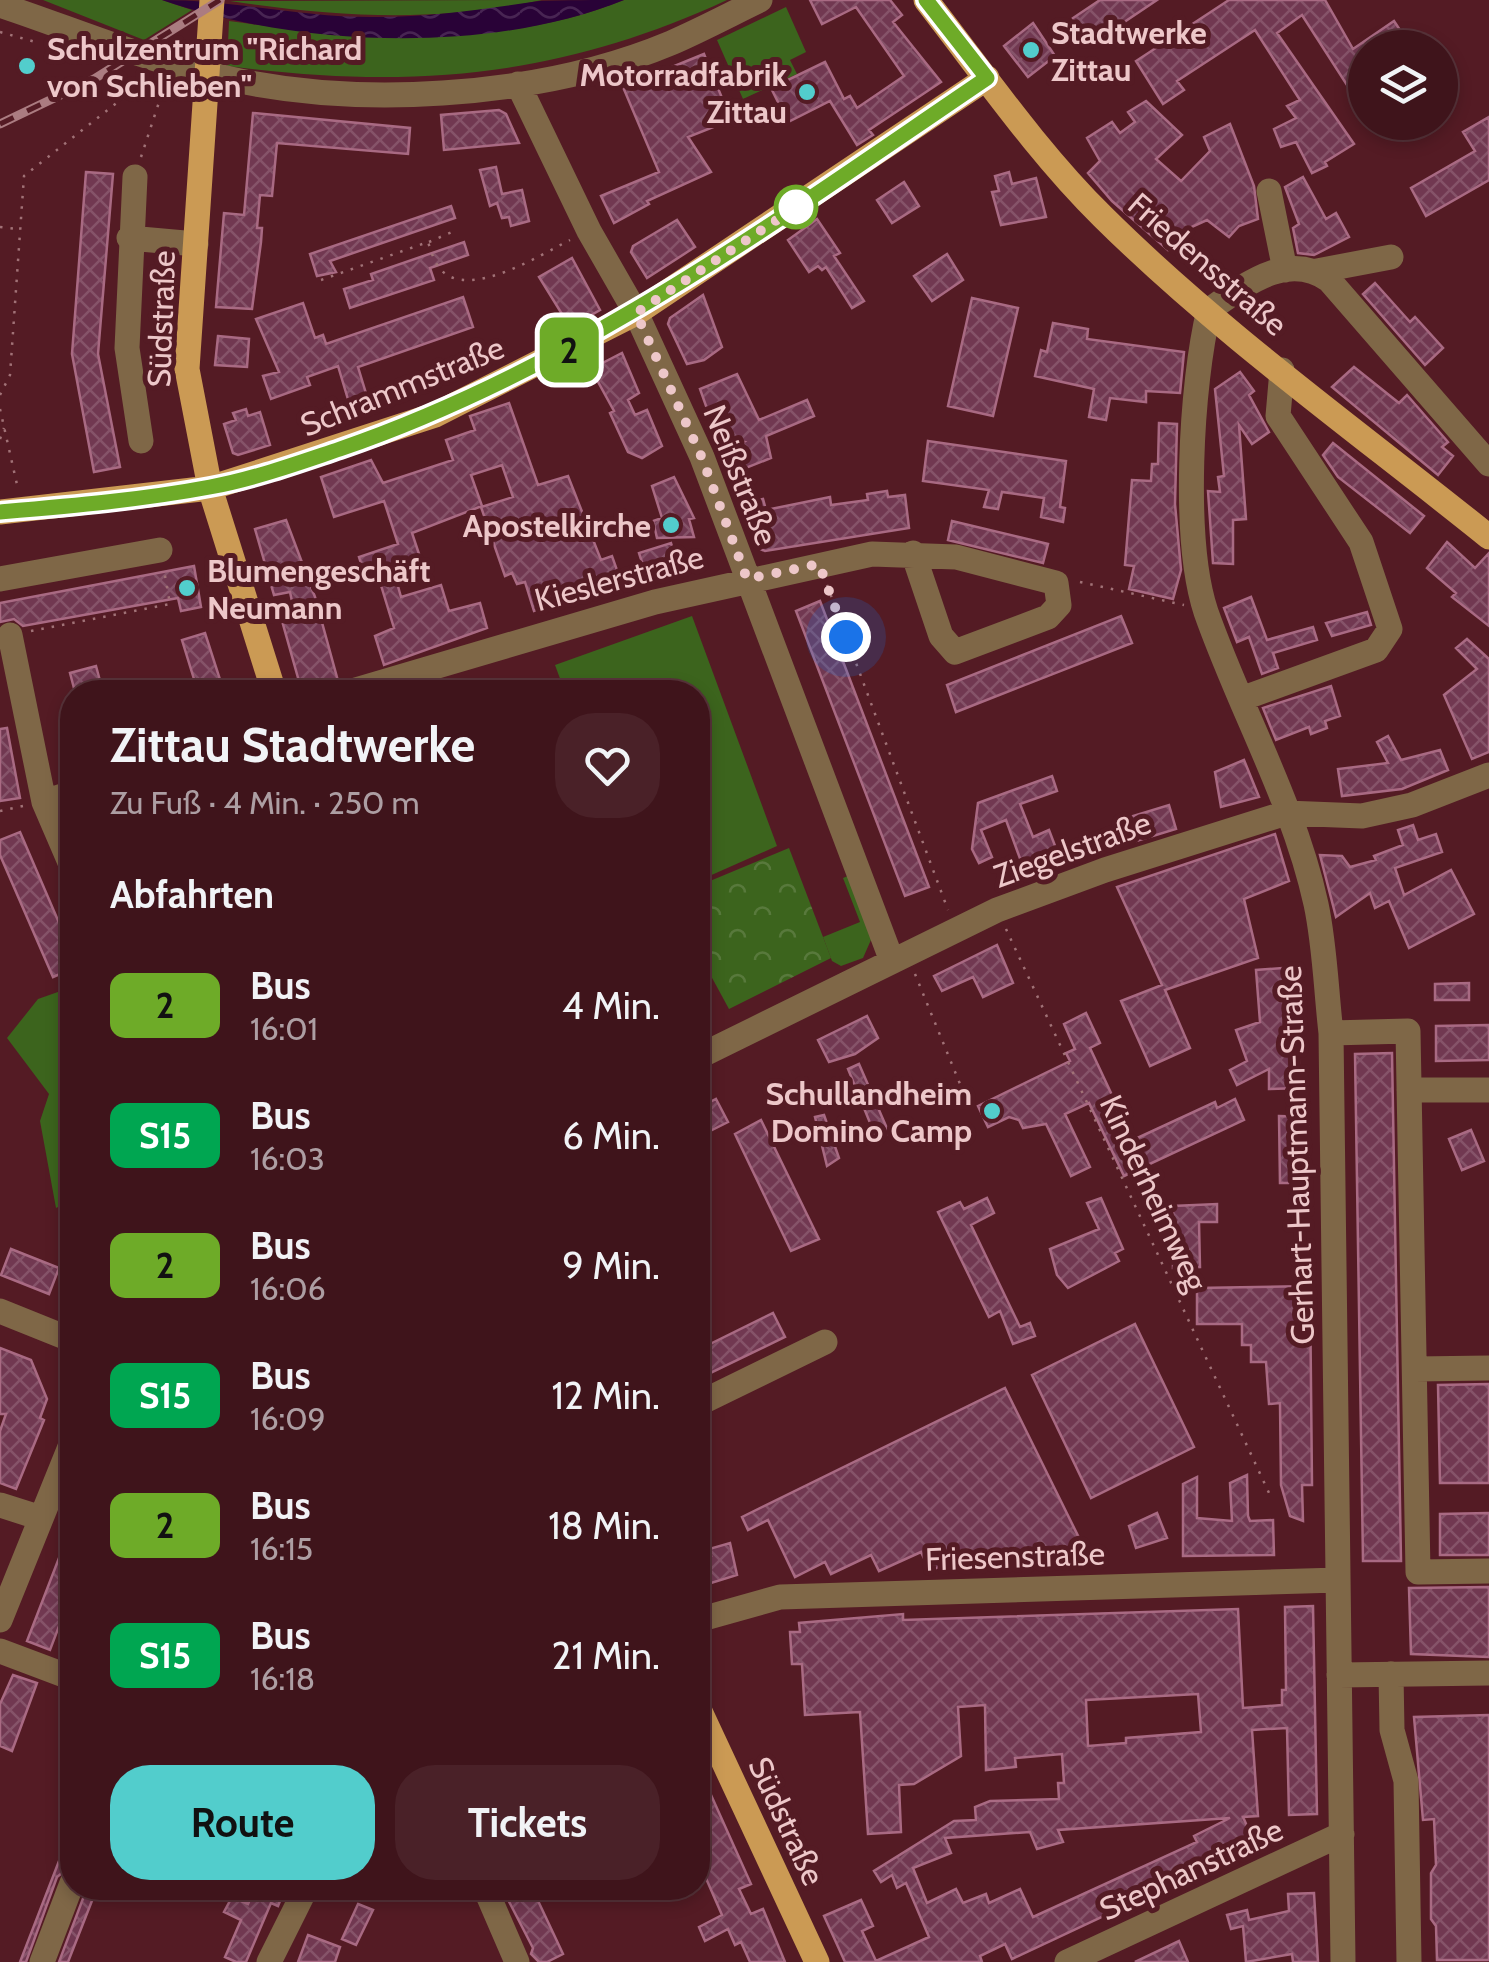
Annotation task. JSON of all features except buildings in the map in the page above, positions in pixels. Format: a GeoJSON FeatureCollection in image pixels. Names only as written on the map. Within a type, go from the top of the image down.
{"type":"FeatureCollection","features":[{"type":"Feature","properties":{"kind":"main road","name":"Südstraße"},"geometry":{"type":"LineString","coordinates":[[212,0],[186,369],[210,488],[270,680]]}},
{"type":"Feature","properties":{"kind":"main road","name":"Friedensstraße"},"geometry":{"type":"LineString","coordinates":[[926,0],[1105,219],[1208,310],[1489,537]]}},
{"type":"Feature","properties":{"kind":"main road","name":"Schrammstraße"},"geometry":{"type":"LineString","coordinates":[[12,511],[210,488],[436,415],[636,313],[987,78]]}},
{"type":"Feature","properties":{"kind":"main road","name":"Südstraße"},"geometry":{"type":"LineString","coordinates":[[710,1734],[817,1962]]}},
{"type":"Feature","properties":{"kind":"street"},"geometry":{"type":"LineString","coordinates":[[0,4],[174,63],[209,65],[274,86],[373,93],[444,92],[518,84],[595,67],[669,44],[760,0]]}},
{"type":"Feature","properties":{"kind":"street","name":"Neißstraße"},"geometry":{"type":"LineString","coordinates":[[518,84],[589,231],[636,313],[702,458],[899,958]]}},
{"type":"Feature","properties":{"kind":"street"},"geometry":{"type":"LineString","coordinates":[[134,177],[127,348],[141,441]]}},
{"type":"Feature","properties":{"kind":"street"},"geometry":{"type":"LineString","coordinates":[[1269,191],[1286,270]]}},
{"type":"Feature","properties":{"kind":"street"},"geometry":{"type":"LineString","coordinates":[[129,238],[196,244]]}},
{"type":"Feature","properties":{"kind":"street"},"geometry":{"type":"LineString","coordinates":[[1208,310],[1264,272],[1317,271],[1391,257]]}},
{"type":"Feature","properties":{"kind":"street"},"geometry":{"type":"LineString","coordinates":[[1317,271],[1489,464]]}},
{"type":"Feature","properties":{"kind":"street","name":"Gerhart-Hauptmann-Straße"},"geometry":{"type":"LineString","coordinates":[[1208,310],[1199,351],[1192,546],[1205,608],[1286,813],[1316,904],[1331,1033],[1343,1962]]}},
{"type":"Feature","properties":{"kind":"street"},"geometry":{"type":"LineString","coordinates":[[1241,699],[1376,650],[1390,629],[1361,542],[1278,416],[1282,370]]}},
{"type":"Feature","properties":{"kind":"street"},"geometry":{"type":"LineString","coordinates":[[0,580],[160,550]]}},
{"type":"Feature","properties":{"kind":"street"},"geometry":{"type":"LineString","coordinates":[[912,553],[941,636],[955,652],[1048,617],[1059,605],[1056,583]]}},
{"type":"Feature","properties":{"kind":"street","name":"Kieslerstraße"},"geometry":{"type":"LineString","coordinates":[[387,680],[546,631],[747,579],[872,554],[956,558],[1056,583]]}},
{"type":"Feature","properties":{"kind":"street"},"geometry":{"type":"LineString","coordinates":[[10,635],[44,802],[60,839]]}},
{"type":"Feature","properties":{"kind":"street","name":"Ziegelstraße"},"geometry":{"type":"LineString","coordinates":[[710,1051],[997,910],[1286,813],[1362,816],[1412,805],[1489,775]]}},
{"type":"Feature","properties":{"kind":"street"},"geometry":{"type":"LineString","coordinates":[[44,802],[60,797]]}},
{"type":"Feature","properties":{"kind":"street"},"geometry":{"type":"LineString","coordinates":[[1331,1033],[1408,1030],[1418,1572],[1489,1572]]}},
{"type":"Feature","properties":{"kind":"street"},"geometry":{"type":"LineString","coordinates":[[1409,1090],[1489,1090]]}},
{"type":"Feature","properties":{"kind":"street"},"geometry":{"type":"LineString","coordinates":[[0,1310],[60,1335]]}},
{"type":"Feature","properties":{"kind":"street"},"geometry":{"type":"LineString","coordinates":[[710,1398],[825,1342]]}},
{"type":"Feature","properties":{"kind":"street"},"geometry":{"type":"LineString","coordinates":[[1415,1369],[1489,1368]]}},
{"type":"Feature","properties":{"kind":"street"},"geometry":{"type":"LineString","coordinates":[[0,1620],[60,1471]]}},
{"type":"Feature","properties":{"kind":"street"},"geometry":{"type":"LineString","coordinates":[[0,1505],[41,1518]]}},
{"type":"Feature","properties":{"kind":"street","name":"Friesenstraße"},"geometry":{"type":"LineString","coordinates":[[710,1617],[780,1597],[1338,1580]]}},
{"type":"Feature","properties":{"kind":"street"},"geometry":{"type":"LineString","coordinates":[[0,1651],[60,1674]]}},
{"type":"Feature","properties":{"kind":"street"},"geometry":{"type":"LineString","coordinates":[[1339,1675],[1489,1673]]}},
{"type":"Feature","properties":{"kind":"street"},"geometry":{"type":"LineString","coordinates":[[1391,1674],[1392,1730],[1406,1781],[1409,1962]]}},
{"type":"Feature","properties":{"kind":"street","name":"Stephanstraße"},"geometry":{"type":"LineString","coordinates":[[1067,1962],[1342,1834]]}},
{"type":"Feature","properties":{"kind":"street"},"geometry":{"type":"LineString","coordinates":[[42,1962],[66,1900]]}},
{"type":"Feature","properties":{"kind":"street"},"geometry":{"type":"LineString","coordinates":[[269,1962],[300,1900]]}},
{"type":"Feature","properties":{"kind":"street"},"geometry":{"type":"LineString","coordinates":[[490,1900],[517,1962]]}},
{"type":"Feature","properties":{"kind":"path"},"geometry":{"type":"LineString","coordinates":[[134,177],[174,63]]}},
{"type":"Feature","properties":{"kind":"path"},"geometry":{"type":"LineString","coordinates":[[0,395],[10,375],[24,176],[148,78]]}},
{"type":"Feature","properties":{"kind":"path"},"geometry":{"type":"LineString","coordinates":[[0,227],[22,229]]}},
{"type":"Feature","properties":{"kind":"path"},"geometry":{"type":"LineString","coordinates":[[321,280],[454,231]]}},
{"type":"Feature","properties":{"kind":"path"},"geometry":{"type":"LineString","coordinates":[[428,242],[442,271],[464,281],[490,278],[589,231]]}},
{"type":"Feature","properties":{"kind":"path"},"geometry":{"type":"LineString","coordinates":[[0,409],[12,511]]}},
{"type":"Feature","properties":{"kind":"path"},"geometry":{"type":"LineString","coordinates":[[0,439],[4,426]]}},
{"type":"Feature","properties":{"kind":"path"},"geometry":{"type":"LineString","coordinates":[[10,635],[170,604],[160,550]]}},
{"type":"Feature","properties":{"kind":"path"},"geometry":{"type":"LineString","coordinates":[[819,564],[956,930]]}},
{"type":"Feature","properties":{"kind":"path"},"geometry":{"type":"LineString","coordinates":[[1056,583],[1070,580],[1205,608]]}},
{"type":"Feature","properties":{"kind":"path","name":"Kinderheimweg"},"geometry":{"type":"LineString","coordinates":[[997,910],[1270,1494]]}},
{"type":"Feature","properties":{"kind":"path"},"geometry":{"type":"LineString","coordinates":[[899,958],[968,1101]]}},
{"type":"Feature","properties":{"kind":"green space"},"geometry":{"type":"Polygon","coordinates":[[[43,0],[162,0],[192,10],[144,40],[43,0]]]}},
{"type":"Feature","properties":{"kind":"green space"},"geometry":{"type":"Polygon","coordinates":[[[542,0],[425,15],[347,14],[230,1],[542,0]]]}},
{"type":"Feature","properties":{"kind":"green space"},"geometry":{"type":"Polygon","coordinates":[[[624,0],[727,0],[603,47],[482,71],[359,77],[227,66],[229,21],[328,32],[428,36],[528,27],[624,0]]]}},
{"type":"Feature","properties":{"kind":"green space"},"geometry":{"type":"Polygon","coordinates":[[[786,7],[806,52],[790,60],[797,74],[743,99],[717,40],[786,7]]]}},
{"type":"Feature","properties":{"kind":"green space"},"geometry":{"type":"Polygon","coordinates":[[[692,616],[777,846],[710,876],[710,680],[561,680],[555,665],[692,616]]]}},
{"type":"Feature","properties":{"kind":"green space"},"geometry":{"type":"Polygon","coordinates":[[[789,848],[831,958],[729,1009],[710,974],[710,881],[789,848]]]}},
{"type":"Feature","properties":{"kind":"green space"},"geometry":{"type":"Polygon","coordinates":[[[853,874],[874,933],[863,958],[841,966],[832,961],[823,937],[860,922],[843,878],[853,874]]]}},
{"type":"Feature","properties":{"kind":"green space"},"geometry":{"type":"Polygon","coordinates":[[[60,991],[60,1206],[56,1208],[40,1121],[49,1094],[7,1038],[38,999],[60,991]]]}},
{"type":"Feature","properties":{"kind":"water"},"geometry":{"type":"Polygon","coordinates":[[[162,0],[377,17],[438,14],[539,1],[624,0],[571,18],[514,30],[454,37],[393,38],[272,28],[162,0]]]}},
{"type":"Feature","properties":{"kind":"railway"},"geometry":{"type":"LineString","coordinates":[[0,124],[94,79],[220,0]]}},
{"type":"Feature","properties":{"kind":"bus line","name":"2"},"geometry":{"type":"LineString","coordinates":[[0,512],[152,496],[248,478],[436,415],[571,349],[636,313],[987,78],[926,0]]}},
{"type":"Feature","properties":{"kind":"place","name":"Stadtwerke Zittau"},"geometry":{"type":"Point","coordinates":[1031,50]}},
{"type":"Feature","properties":{"kind":"place","name":"Schulzentrum \"Richard von Schlieben\""},"geometry":{"type":"Point","coordinates":[27,66]}},
{"type":"Feature","properties":{"kind":"place","name":"Motorradfabrik Zittau"},"geometry":{"type":"Point","coordinates":[807,92]}},
{"type":"Feature","properties":{"kind":"place","name":"Apostelkirche"},"geometry":{"type":"Point","coordinates":[671,525]}},
{"type":"Feature","properties":{"kind":"place","name":"Blumengeschäft Neumann"},"geometry":{"type":"Point","coordinates":[187,588]}},
{"type":"Feature","properties":{"kind":"place","name":"Schullandheim Domino Camp"},"geometry":{"type":"Point","coordinates":[992,1111]}},
{"type":"Feature","properties":{"kind":"route"},"geometry":{"type":"LineString","coordinates":[[796,207],[801,204],[636,313],[702,458],[747,579],[819,564],[846,637]]}}]}
